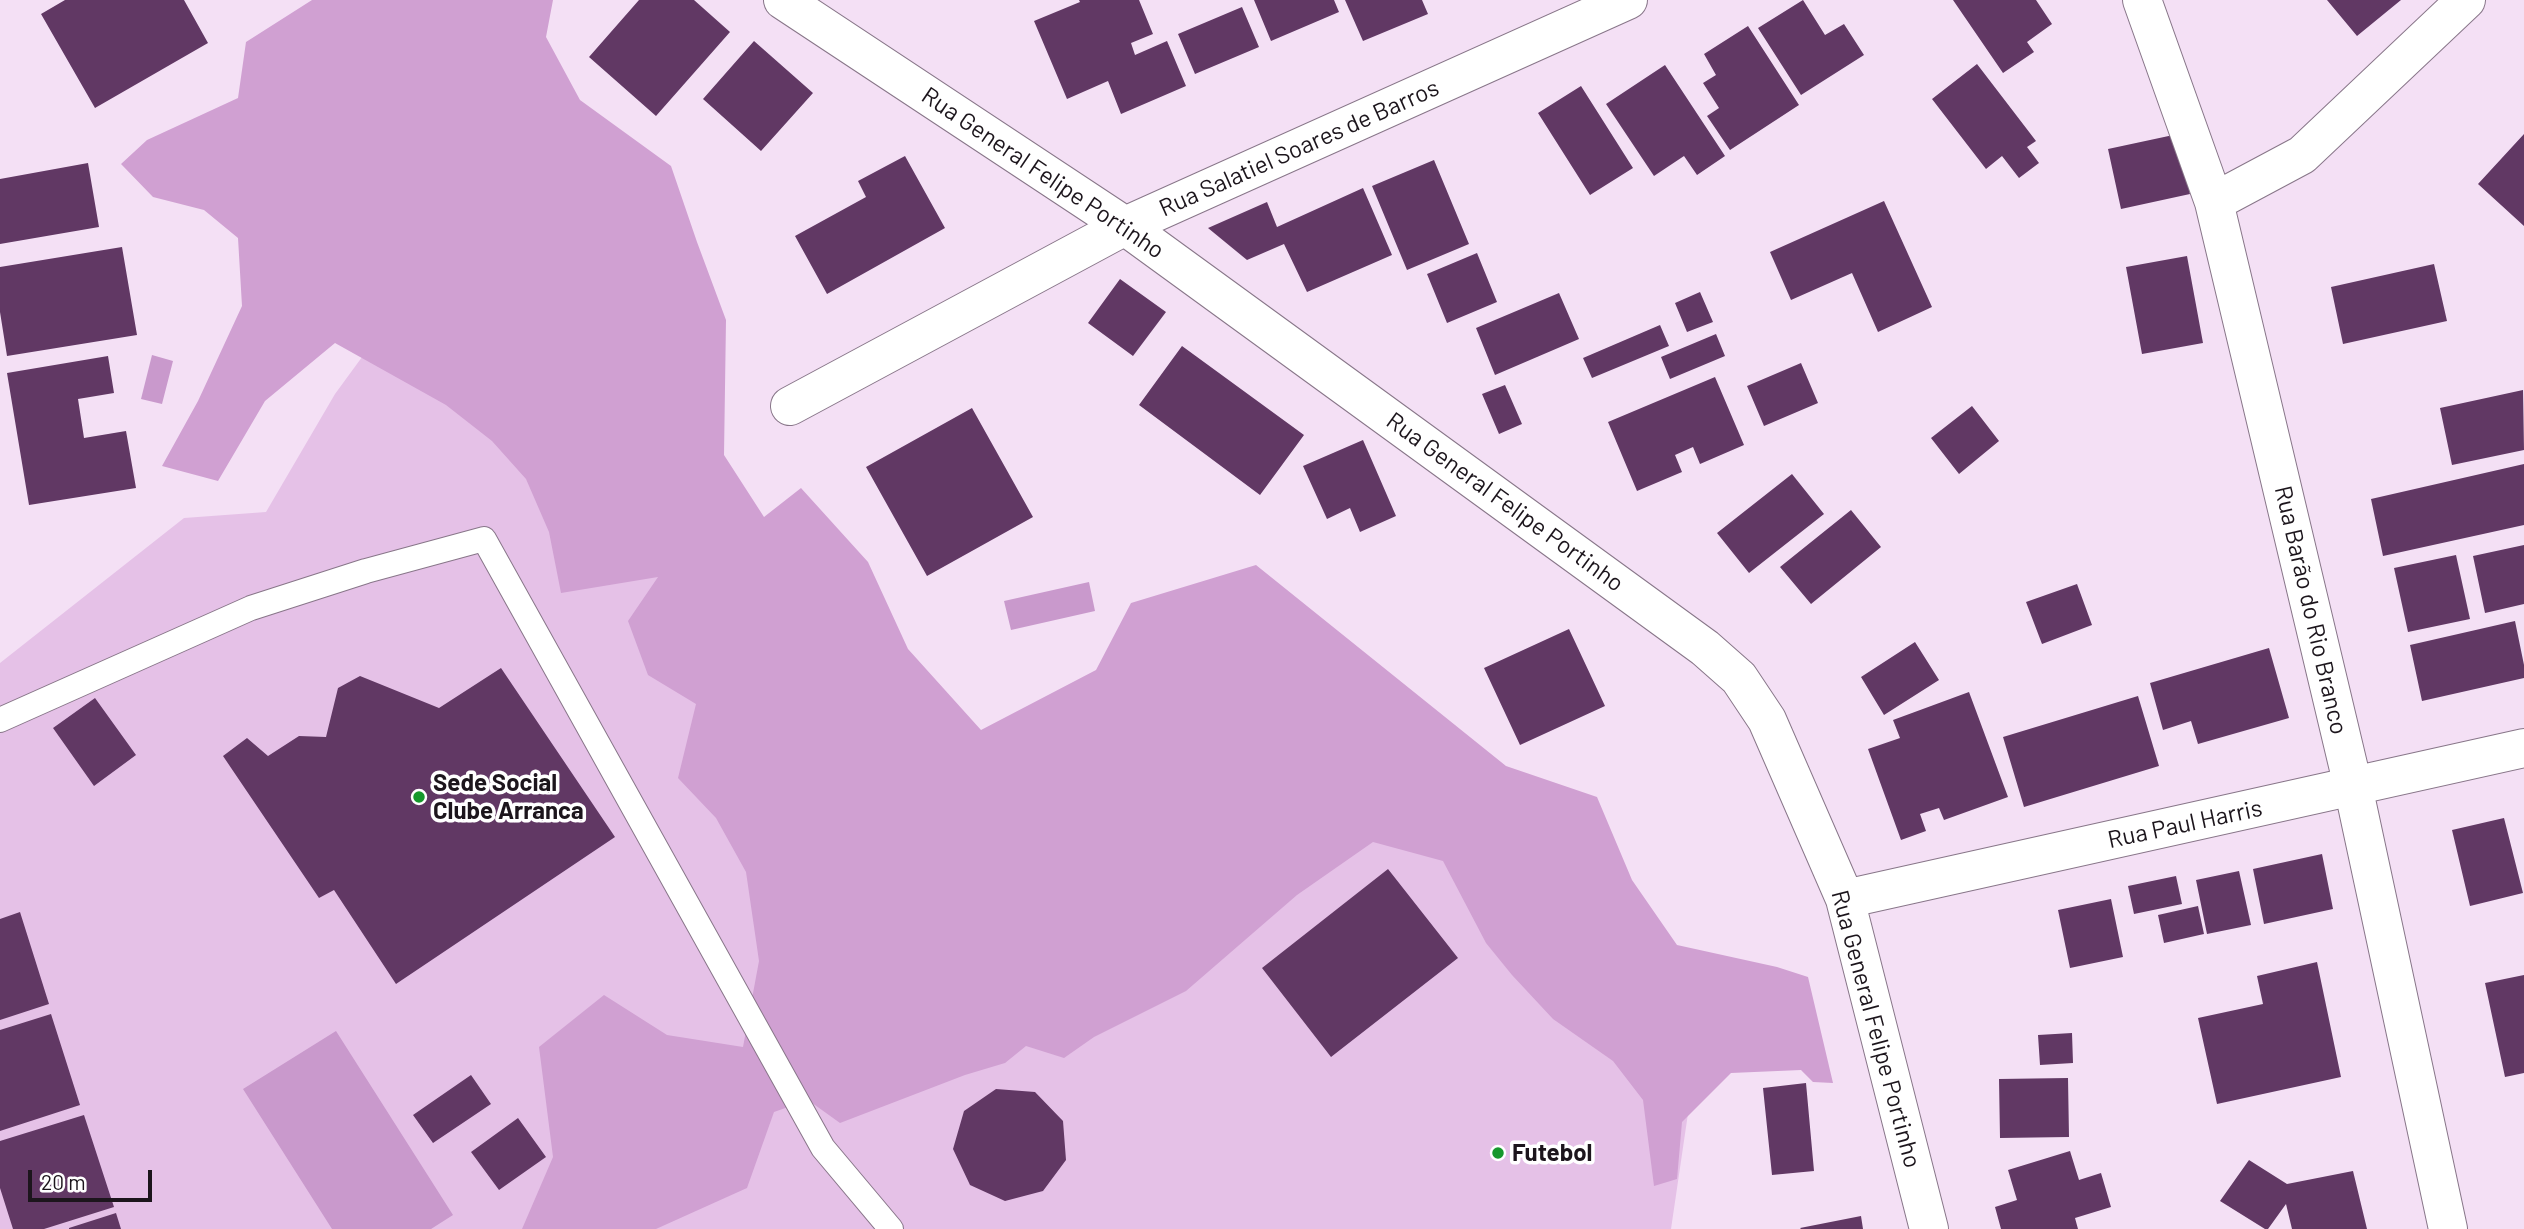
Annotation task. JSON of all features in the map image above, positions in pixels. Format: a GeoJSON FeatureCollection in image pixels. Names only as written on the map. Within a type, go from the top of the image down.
{"type":"FeatureCollection","features":[{"type":"Feature","properties":{"kind":"street","name":"Rua General Felipe Portinho"},"geometry":{"type":"LineString","coordinates":[[783,0],[1125,226],[1705,648],[1739,678],[1767,720],[1845,899],[1929,1229]]}},
{"type":"Feature","properties":{"kind":"street","name":"Rua Salatiel Soares de Barros"},"geometry":{"type":"LineString","coordinates":[[790,407],[1125,226],[1629,0]]}},
{"type":"Feature","properties":{"kind":"street","name":"Rua Barão do Rio Branco"},"geometry":{"type":"LineString","coordinates":[[2142,0],[2214,202],[2353,786],[2448,1229]]}},
{"type":"Feature","properties":{"kind":"street"},"geometry":{"type":"LineString","coordinates":[[2214,202],[2302,155],[2466,0]]}},
{"type":"Feature","properties":{"kind":"street","name":"Rua Paul Harris"},"geometry":{"type":"LineString","coordinates":[[1845,899],[2524,748]]}},
{"type":"Feature","properties":{"kind":"lane"},"geometry":{"type":"LineString","coordinates":[[0,720],[251,608],[366,571],[484,539],[823,1148],[891,1229]]}},
{"type":"Feature","properties":{"kind":"shaded area"},"geometry":{"type":"Polygon","coordinates":[[[312,0],[553,0],[546,37],[580,100],[671,166],[726,320],[724,455],[764,517],[801,488],[868,562],[908,649],[981,730],[1096,670],[1131,603],[1256,565],[1506,766],[1597,797],[1632,880],[1677,945],[1777,967],[1808,977],[1833,1083],[1813,1082],[1801,1070],[1731,1073],[1682,1122],[1677,1179],[1654,1186],[1643,1100],[1613,1061],[1553,1019],[1512,975],[1486,943],[1443,861],[1373,842],[1297,895],[1186,991],[1094,1037],[1064,1058],[1026,1046],[1005,1063],[965,1075],[840,1123],[808,1100],[774,1112],[747,1188],[656,1229],[522,1229],[553,1157],[539,1047],[604,995],[667,1035],[743,1047],[759,961],[746,872],[716,818],[678,778],[696,704],[648,675],[628,621],[658,577],[561,593],[549,532],[526,479],[492,441],[446,405],[335,343],[265,401],[218,481],[162,466],[198,401],[242,306],[238,238],[204,210],[153,197],[121,164],[147,140],[238,98],[246,42],[312,0]]]}},
{"type":"Feature","properties":{"kind":"shaded area"},"geometry":{"type":"Polygon","coordinates":[[[460,223],[1006,865],[1226,696],[1700,1032],[1671,1229],[0,1229],[0,663],[184,518],[266,512],[335,394],[460,223]]]}},
{"type":"Feature","properties":{"kind":"shaded area"},"geometry":{"type":"Polygon","coordinates":[[[152,355],[173,361],[162,404],[141,399],[152,355]]]}},
{"type":"Feature","properties":{"kind":"shaded area"},"geometry":{"type":"Polygon","coordinates":[[[1089,582],[1095,611],[1011,630],[1004,601],[1089,582]]]}},
{"type":"Feature","properties":{"kind":"shaded area"},"geometry":{"type":"Polygon","coordinates":[[[336,1031],[453,1215],[431,1229],[332,1229],[243,1089],[336,1031]]]}},
{"type":"Feature","properties":{"kind":"building"},"geometry":{"type":"Polygon","coordinates":[[[65,0],[184,0],[208,43],[95,108],[41,14],[65,0]]]}},
{"type":"Feature","properties":{"kind":"building"},"geometry":{"type":"Polygon","coordinates":[[[639,0],[694,0],[730,32],[656,116],[589,57],[639,0]]]}},
{"type":"Feature","properties":{"kind":"building"},"geometry":{"type":"Polygon","coordinates":[[[1079,0],[1139,0],[1153,34],[1131,43],[1135,55],[1167,41],[1186,86],[1121,114],[1108,81],[1067,99],[1034,21],[1080,2],[1079,0]]]}},
{"type":"Feature","properties":{"kind":"building"},"geometry":{"type":"Polygon","coordinates":[[[1254,0],[1334,0],[1339,12],[1271,41],[1254,0]]]}},
{"type":"Feature","properties":{"kind":"building"},"geometry":{"type":"Polygon","coordinates":[[[1345,0],[1422,0],[1428,14],[1363,41],[1345,0]]]}},
{"type":"Feature","properties":{"kind":"building"},"geometry":{"type":"Polygon","coordinates":[[[1803,0],[1825,35],[1844,24],[1864,55],[1801,95],[1758,28],[1803,0]]]}},
{"type":"Feature","properties":{"kind":"building"},"geometry":{"type":"Polygon","coordinates":[[[1953,0],[2036,0],[2052,24],[2027,42],[2034,52],[2003,73],[1953,0]]]}},
{"type":"Feature","properties":{"kind":"building"},"geometry":{"type":"Polygon","coordinates":[[[2327,0],[2401,0],[2357,36],[2327,0]]]}},
{"type":"Feature","properties":{"kind":"building"},"geometry":{"type":"Polygon","coordinates":[[[1242,7],[1259,47],[1195,74],[1178,34],[1242,7]]]}},
{"type":"Feature","properties":{"kind":"building"},"geometry":{"type":"Polygon","coordinates":[[[1748,26],[1799,105],[1730,150],[1707,116],[1719,108],[1703,83],[1716,75],[1704,54],[1748,26]]]}},
{"type":"Feature","properties":{"kind":"building"},"geometry":{"type":"Polygon","coordinates":[[[754,41],[813,93],[761,151],[703,99],[754,41]]]}},
{"type":"Feature","properties":{"kind":"building"},"geometry":{"type":"Polygon","coordinates":[[[1977,64],[2036,141],[2027,147],[2039,163],[2019,178],[2002,156],[1986,169],[1932,99],[1977,64]]]}},
{"type":"Feature","properties":{"kind":"building"},"geometry":{"type":"Polygon","coordinates":[[[1665,65],[1725,156],[1697,175],[1684,156],[1654,176],[1606,104],[1665,65]]]}},
{"type":"Feature","properties":{"kind":"building"},"geometry":{"type":"Polygon","coordinates":[[[1581,86],[1633,168],[1590,195],[1538,113],[1581,86]]]}},
{"type":"Feature","properties":{"kind":"building"},"geometry":{"type":"Polygon","coordinates":[[[2178,134],[2190,194],[2121,209],[2108,149],[2178,134]]]}},
{"type":"Feature","properties":{"kind":"building"},"geometry":{"type":"Polygon","coordinates":[[[2524,134],[2524,226],[2478,184],[2524,134]]]}},
{"type":"Feature","properties":{"kind":"building"},"geometry":{"type":"Polygon","coordinates":[[[905,156],[945,228],[827,294],[795,236],[866,197],[858,181],[905,156]]]}},
{"type":"Feature","properties":{"kind":"building"},"geometry":{"type":"Polygon","coordinates":[[[1434,160],[1469,244],[1407,270],[1372,186],[1434,160]]]}},
{"type":"Feature","properties":{"kind":"building"},"geometry":{"type":"Polygon","coordinates":[[[88,163],[99,227],[0,244],[0,179],[88,163]]]}},
{"type":"Feature","properties":{"kind":"building"},"geometry":{"type":"Polygon","coordinates":[[[1363,188],[1392,255],[1307,292],[1284,244],[1247,260],[1208,228],[1267,202],[1277,227],[1363,188]]]}},
{"type":"Feature","properties":{"kind":"building"},"geometry":{"type":"Polygon","coordinates":[[[1884,201],[1932,307],[1878,332],[1852,273],[1791,300],[1770,252],[1884,201]]]}},
{"type":"Feature","properties":{"kind":"building"},"geometry":{"type":"Polygon","coordinates":[[[122,247],[137,335],[7,356],[0,312],[0,267],[122,247]]]}},
{"type":"Feature","properties":{"kind":"building"},"geometry":{"type":"Polygon","coordinates":[[[1477,253],[1497,302],[1447,323],[1427,274],[1477,253]]]}},
{"type":"Feature","properties":{"kind":"building"},"geometry":{"type":"Polygon","coordinates":[[[2187,256],[2203,343],[2142,354],[2126,267],[2187,256]]]}},
{"type":"Feature","properties":{"kind":"building"},"geometry":{"type":"Polygon","coordinates":[[[2434,264],[2447,321],[2343,344],[2331,287],[2434,264]]]}},
{"type":"Feature","properties":{"kind":"building"},"geometry":{"type":"Polygon","coordinates":[[[1120,279],[1166,312],[1133,356],[1088,323],[1120,279]]]}},
{"type":"Feature","properties":{"kind":"building"},"geometry":{"type":"Polygon","coordinates":[[[1700,292],[1713,322],[1687,332],[1675,303],[1700,292]]]}},
{"type":"Feature","properties":{"kind":"building"},"geometry":{"type":"Polygon","coordinates":[[[1559,293],[1579,339],[1495,375],[1476,328],[1559,293]]]}},
{"type":"Feature","properties":{"kind":"building"},"geometry":{"type":"Polygon","coordinates":[[[1660,325],[1669,346],[1592,378],[1583,358],[1660,325]]]}},
{"type":"Feature","properties":{"kind":"building"},"geometry":{"type":"Polygon","coordinates":[[[1716,334],[1725,356],[1670,379],[1661,357],[1716,334]]]}},
{"type":"Feature","properties":{"kind":"building"},"geometry":{"type":"Polygon","coordinates":[[[1182,346],[1304,435],[1260,495],[1139,405],[1182,346]]]}},
{"type":"Feature","properties":{"kind":"building"},"geometry":{"type":"Polygon","coordinates":[[[108,356],[114,393],[78,399],[84,438],[126,431],[136,488],[29,505],[7,373],[108,356]]]}},
{"type":"Feature","properties":{"kind":"building"},"geometry":{"type":"Polygon","coordinates":[[[1801,363],[1818,403],[1764,426],[1747,386],[1801,363]]]}},
{"type":"Feature","properties":{"kind":"building"},"geometry":{"type":"Polygon","coordinates":[[[1715,377],[1744,445],[1700,464],[1693,447],[1675,455],[1682,472],[1637,491],[1608,422],[1715,377]]]}},
{"type":"Feature","properties":{"kind":"building"},"geometry":{"type":"Polygon","coordinates":[[[1505,385],[1522,424],[1499,434],[1482,394],[1505,385]]]}},
{"type":"Feature","properties":{"kind":"building"},"geometry":{"type":"Polygon","coordinates":[[[2523,390],[2524,450],[2452,465],[2440,408],[2523,390]]]}},
{"type":"Feature","properties":{"kind":"building"},"geometry":{"type":"Polygon","coordinates":[[[1972,406],[1999,441],[1959,474],[1931,438],[1972,406]]]}},
{"type":"Feature","properties":{"kind":"building"},"geometry":{"type":"Polygon","coordinates":[[[972,408],[1033,517],[927,576],[866,467],[972,408]]]}},
{"type":"Feature","properties":{"kind":"building"},"geometry":{"type":"Polygon","coordinates":[[[1363,440],[1396,516],[1360,532],[1350,508],[1327,519],[1303,466],[1363,440]]]}},
{"type":"Feature","properties":{"kind":"building"},"geometry":{"type":"Polygon","coordinates":[[[2524,464],[2524,525],[2383,556],[2371,499],[2524,464]]]}},
{"type":"Feature","properties":{"kind":"building"},"geometry":{"type":"Polygon","coordinates":[[[1792,474],[1824,514],[1749,573],[1717,533],[1792,474]]]}},
{"type":"Feature","properties":{"kind":"building"},"geometry":{"type":"Polygon","coordinates":[[[1851,510],[1881,547],[1811,604],[1780,567],[1851,510]]]}},
{"type":"Feature","properties":{"kind":"building"},"geometry":{"type":"Polygon","coordinates":[[[2524,545],[2524,604],[2485,613],[2473,556],[2524,545]]]}},
{"type":"Feature","properties":{"kind":"building"},"geometry":{"type":"Polygon","coordinates":[[[2456,555],[2470,619],[2408,632],[2394,568],[2456,555]]]}},
{"type":"Feature","properties":{"kind":"building"},"geometry":{"type":"Polygon","coordinates":[[[2077,584],[2092,625],[2042,644],[2026,602],[2077,584]]]}},
{"type":"Feature","properties":{"kind":"building"},"geometry":{"type":"Polygon","coordinates":[[[2515,621],[2524,678],[2422,701],[2410,645],[2515,621]]]}},
{"type":"Feature","properties":{"kind":"building"},"geometry":{"type":"Polygon","coordinates":[[[1569,629],[1605,706],[1520,745],[1484,668],[1569,629]]]}},
{"type":"Feature","properties":{"kind":"building"},"geometry":{"type":"Polygon","coordinates":[[[1915,642],[1939,680],[1884,715],[1861,677],[1915,642]]]}},
{"type":"Feature","properties":{"kind":"building"},"geometry":{"type":"Polygon","coordinates":[[[2269,648],[2289,718],[2198,744],[2191,721],[2163,730],[2150,683],[2269,648]]]}},
{"type":"Feature","properties":{"kind":"building","name":"Sede Social Clube Arranca"},"geometry":{"type":"Polygon","coordinates":[[[501,668],[615,837],[396,984],[334,890],[319,898],[223,756],[247,738],[268,756],[299,736],[326,737],[338,688],[360,676],[439,708],[501,668]]]}},
{"type":"Feature","properties":{"kind":"building"},"geometry":{"type":"Polygon","coordinates":[[[1969,692],[2008,797],[1944,820],[1939,808],[1920,814],[1926,831],[1901,840],[1868,749],[1900,738],[1893,720],[1969,692]]]}},
{"type":"Feature","properties":{"kind":"building"},"geometry":{"type":"Polygon","coordinates":[[[2138,696],[2159,766],[2024,807],[2003,737],[2138,696]]]}},
{"type":"Feature","properties":{"kind":"building"},"geometry":{"type":"Polygon","coordinates":[[[95,698],[136,755],[94,786],[53,728],[95,698]]]}},
{"type":"Feature","properties":{"kind":"building"},"geometry":{"type":"Polygon","coordinates":[[[2504,818],[2523,893],[2470,906],[2452,830],[2504,818]]]}},
{"type":"Feature","properties":{"kind":"building"},"geometry":{"type":"Polygon","coordinates":[[[2322,854],[2333,909],[2264,924],[2253,869],[2322,854]]]}},
{"type":"Feature","properties":{"kind":"building"},"geometry":{"type":"Polygon","coordinates":[[[1388,869],[1458,958],[1331,1057],[1262,968],[1388,869]]]}},
{"type":"Feature","properties":{"kind":"building"},"geometry":{"type":"Polygon","coordinates":[[[2239,871],[2251,925],[2207,934],[2196,880],[2239,871]]]}},
{"type":"Feature","properties":{"kind":"building"},"geometry":{"type":"Polygon","coordinates":[[[2176,876],[2182,904],[2134,914],[2128,886],[2176,876]]]}},
{"type":"Feature","properties":{"kind":"building"},"geometry":{"type":"Polygon","coordinates":[[[2111,899],[2123,957],[2070,968],[2058,910],[2111,899]]]}},
{"type":"Feature","properties":{"kind":"building"},"geometry":{"type":"Polygon","coordinates":[[[2198,906],[2204,934],[2164,943],[2158,915],[2198,906]]]}},
{"type":"Feature","properties":{"kind":"building"},"geometry":{"type":"Polygon","coordinates":[[[20,912],[49,1004],[0,1020],[0,919],[20,912]]]}},
{"type":"Feature","properties":{"kind":"building"},"geometry":{"type":"Polygon","coordinates":[[[2317,962],[2341,1077],[2217,1104],[2198,1018],[2263,1004],[2257,976],[2317,962]]]}},
{"type":"Feature","properties":{"kind":"building"},"geometry":{"type":"Polygon","coordinates":[[[2524,975],[2524,1073],[2505,1077],[2485,983],[2524,975]]]}},
{"type":"Feature","properties":{"kind":"building"},"geometry":{"type":"Polygon","coordinates":[[[51,1014],[80,1105],[0,1131],[0,1030],[51,1014]]]}},
{"type":"Feature","properties":{"kind":"building"},"geometry":{"type":"Polygon","coordinates":[[[2072,1033],[2073,1063],[2040,1065],[2038,1035],[2072,1033]]]}},
{"type":"Feature","properties":{"kind":"building"},"geometry":{"type":"Polygon","coordinates":[[[471,1075],[491,1104],[433,1143],[413,1115],[471,1075]]]}},
{"type":"Feature","properties":{"kind":"building"},"geometry":{"type":"Polygon","coordinates":[[[2068,1078],[2069,1137],[2000,1138],[1999,1079],[2068,1078]]]}},
{"type":"Feature","properties":{"kind":"building"},"geometry":{"type":"Polygon","coordinates":[[[1806,1083],[1814,1171],[1772,1175],[1763,1088],[1806,1083]]]}},
{"type":"Feature","properties":{"kind":"building"},"geometry":{"type":"Polygon","coordinates":[[[996,1089],[1035,1092],[1063,1121],[1066,1160],[1043,1191],[1005,1201],[970,1185],[953,1149],[964,1111],[996,1089]]]}},
{"type":"Feature","properties":{"kind":"building"},"geometry":{"type":"Polygon","coordinates":[[[84,1115],[114,1207],[44,1229],[13,1229],[0,1188],[0,1141],[84,1115]]]}},
{"type":"Feature","properties":{"kind":"building"},"geometry":{"type":"Polygon","coordinates":[[[518,1118],[546,1157],[499,1190],[471,1152],[518,1118]]]}},
{"type":"Feature","properties":{"kind":"building"},"geometry":{"type":"Polygon","coordinates":[[[2070,1151],[2079,1180],[2101,1173],[2111,1207],[2075,1218],[2078,1229],[2001,1229],[1995,1207],[2017,1200],[2008,1170],[2070,1151]]]}},
{"type":"Feature","properties":{"kind":"building"},"geometry":{"type":"Polygon","coordinates":[[[2249,1160],[2287,1184],[2353,1171],[2367,1229],[2292,1229],[2286,1204],[2268,1229],[2265,1229],[2220,1201],[2249,1160]]]}},
{"type":"Feature","properties":{"kind":"building"},"geometry":{"type":"Polygon","coordinates":[[[116,1213],[121,1229],[69,1229],[69,1228],[116,1213]]]}},
{"type":"Feature","properties":{"kind":"building"},"geometry":{"type":"Polygon","coordinates":[[[1861,1216],[1863,1229],[1800,1228],[1861,1216]]]}},
{"type":"Feature","properties":{"kind":"place","name":"Sede Social Clube Arranca"},"geometry":{"type":"Point","coordinates":[419,797]}},
{"type":"Feature","properties":{"kind":"place","name":"Futebol"},"geometry":{"type":"Point","coordinates":[1498,1153]}}]}
